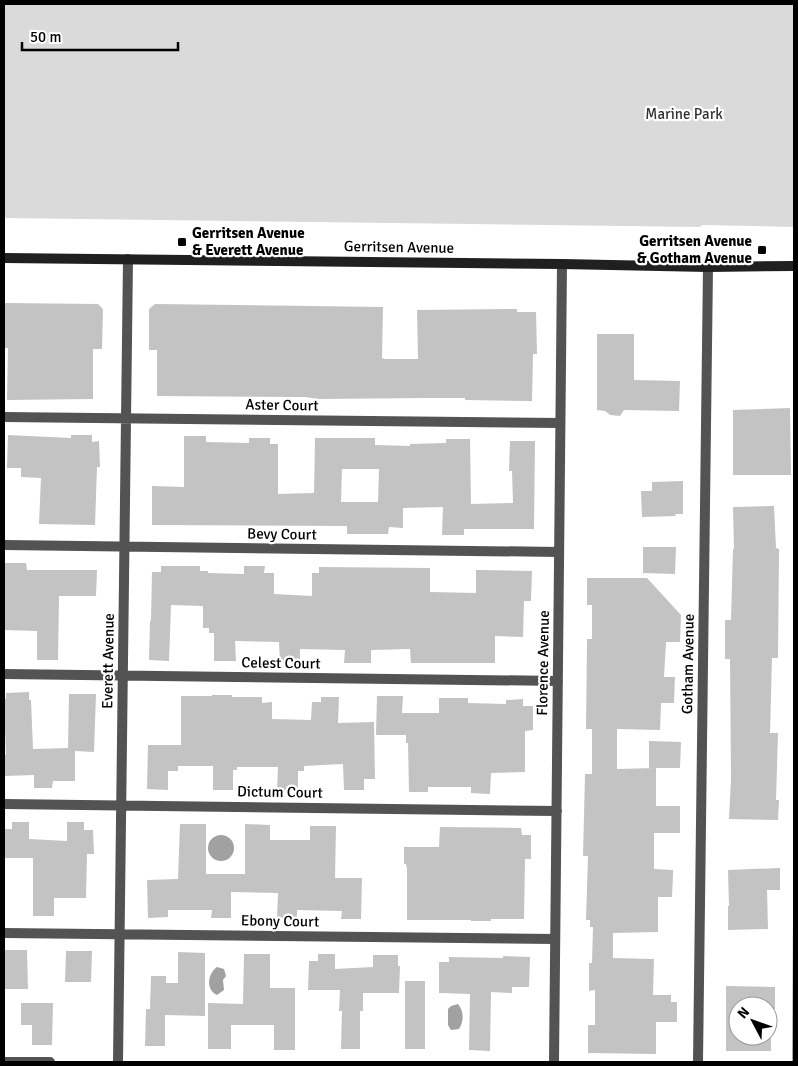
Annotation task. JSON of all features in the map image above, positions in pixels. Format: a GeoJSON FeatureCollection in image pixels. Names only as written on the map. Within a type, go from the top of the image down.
{"type":"FeatureCollection","features":[{"type":"Feature","properties":{"kind":"main road","name":"Gerritsen Avenue"},"geometry":{"type":"LineString","coordinates":[[4,258],[708,267],[794,266]]}},
{"type":"Feature","properties":{"kind":"street","name":"Everett Avenue"},"geometry":{"type":"LineString","coordinates":[[118,1062],[128,260]]}},
{"type":"Feature","properties":{"kind":"street","name":"Florence Avenue"},"geometry":{"type":"LineString","coordinates":[[554,1062],[562,264]]}},
{"type":"Feature","properties":{"kind":"street","name":"Gotham Avenue"},"geometry":{"type":"LineString","coordinates":[[698,1062],[708,267]]}},
{"type":"Feature","properties":{"kind":"street","name":"Aster Court"},"geometry":{"type":"LineString","coordinates":[[4,416],[560,423]]}},
{"type":"Feature","properties":{"kind":"street","name":"Bevy Court"},"geometry":{"type":"LineString","coordinates":[[4,545],[559,552]]}},
{"type":"Feature","properties":{"kind":"street","name":"Celest Court"},"geometry":{"type":"LineString","coordinates":[[4,674],[558,681]]}},
{"type":"Feature","properties":{"kind":"street","name":"Dictum Court"},"geometry":{"type":"LineString","coordinates":[[4,804],[557,811]]}},
{"type":"Feature","properties":{"kind":"street","name":"Ebony Court"},"geometry":{"type":"LineString","coordinates":[[4,933],[555,939]]}},
{"type":"Feature","properties":{"kind":"street"},"geometry":{"type":"LineString","coordinates":[[4,1062],[50,1062]]}},
{"type":"Feature","properties":{"kind":"green space","name":"Marine Park"},"geometry":{"type":"Polygon","coordinates":[[[4,4],[794,4],[794,227],[4,218],[4,4]]]}},
{"type":"Feature","properties":{"kind":"shaded area"},"geometry":{"type":"Polygon","coordinates":[[[794,769],[794,1062],[792,1062],[794,769]]]}},
{"type":"Feature","properties":{"kind":"shaded area"},"geometry":{"type":"Polygon","coordinates":[[[221,835],[230,839],[234,848],[230,857],[221,861],[212,857],[208,848],[212,839],[221,835]]]}},
{"type":"Feature","properties":{"kind":"shaded area"},"geometry":{"type":"Polygon","coordinates":[[[217,967],[224,969],[226,976],[223,980],[224,990],[217,995],[213,993],[209,986],[209,981],[217,967]]]}},
{"type":"Feature","properties":{"kind":"shaded area"},"geometry":{"type":"Polygon","coordinates":[[[458,1004],[463,1016],[462,1023],[459,1029],[451,1030],[448,1025],[448,1009],[458,1004]]]}},
{"type":"Feature","properties":{"kind":"building"},"geometry":{"type":"Polygon","coordinates":[[[4,303],[98,304],[103,309],[102,349],[93,349],[93,399],[7,400],[8,348],[4,348],[4,303]]]}},
{"type":"Feature","properties":{"kind":"building"},"geometry":{"type":"Polygon","coordinates":[[[155,304],[383,307],[382,358],[385,359],[418,359],[417,310],[517,309],[517,312],[536,312],[537,354],[533,354],[532,401],[465,400],[465,398],[318,399],[305,397],[157,396],[157,350],[149,350],[149,309],[155,304]]]}},
{"type":"Feature","properties":{"kind":"building"},"geometry":{"type":"Polygon","coordinates":[[[597,334],[634,334],[634,380],[680,381],[679,411],[624,410],[620,416],[610,415],[605,411],[597,410],[597,334]]]}},
{"type":"Feature","properties":{"kind":"building"},"geometry":{"type":"Polygon","coordinates":[[[790,408],[791,475],[733,475],[733,410],[790,408]]]}},
{"type":"Feature","properties":{"kind":"building"},"geometry":{"type":"Polygon","coordinates":[[[8,435],[71,438],[71,435],[92,435],[92,442],[99,441],[100,467],[97,467],[95,525],[39,524],[41,478],[21,477],[21,468],[7,468],[8,435]]]}},
{"type":"Feature","properties":{"kind":"building"},"geometry":{"type":"Polygon","coordinates":[[[184,436],[206,436],[206,442],[249,443],[249,438],[270,438],[270,444],[278,444],[278,494],[314,493],[315,438],[375,438],[375,445],[410,446],[410,444],[446,443],[446,439],[470,439],[471,504],[513,503],[512,471],[509,471],[510,441],[535,441],[534,529],[464,529],[464,535],[442,535],[443,507],[403,508],[403,528],[389,527],[388,534],[347,534],[347,526],[152,525],[152,486],[184,487],[184,436]],[[342,469],[341,502],[378,502],[379,469],[342,469]]]}},
{"type":"Feature","properties":{"kind":"building"},"geometry":{"type":"Polygon","coordinates":[[[683,481],[683,514],[642,517],[641,491],[652,491],[652,482],[683,481]]]}},
{"type":"Feature","properties":{"kind":"building"},"geometry":{"type":"Polygon","coordinates":[[[774,506],[776,548],[779,549],[778,658],[772,658],[770,733],[778,733],[776,800],[779,800],[778,820],[729,819],[731,779],[730,659],[725,659],[725,620],[731,620],[734,549],[733,507],[774,506]]]}},
{"type":"Feature","properties":{"kind":"building"},"geometry":{"type":"Polygon","coordinates":[[[643,547],[676,547],[675,574],[643,573],[643,547]]]}},
{"type":"Feature","properties":{"kind":"building"},"geometry":{"type":"Polygon","coordinates":[[[4,563],[26,563],[27,570],[97,570],[96,596],[59,596],[58,660],[37,660],[37,631],[4,630],[4,563]]]}},
{"type":"Feature","properties":{"kind":"building"},"geometry":{"type":"Polygon","coordinates":[[[161,566],[200,566],[200,571],[208,571],[208,573],[244,574],[244,566],[265,566],[264,573],[274,573],[274,594],[312,596],[312,573],[319,573],[319,567],[430,568],[430,592],[476,593],[476,570],[532,571],[531,601],[524,601],[523,637],[495,636],[495,663],[411,663],[410,649],[371,650],[371,663],[344,663],[345,650],[300,649],[300,662],[280,663],[279,642],[235,641],[236,661],[214,661],[214,633],[209,633],[209,628],[203,628],[203,606],[171,605],[169,661],[149,660],[152,572],[161,572],[161,566]]]}},
{"type":"Feature","properties":{"kind":"building"},"geometry":{"type":"Polygon","coordinates":[[[587,578],[647,578],[681,615],[680,642],[666,642],[664,677],[675,677],[674,703],[661,703],[660,730],[617,729],[617,769],[656,768],[656,806],[680,806],[680,833],[654,833],[654,869],[673,870],[672,897],[658,897],[658,932],[613,933],[613,958],[654,959],[653,995],[671,995],[671,1002],[677,1002],[677,1022],[656,1022],[656,1054],[588,1053],[588,1025],[595,1025],[595,990],[589,991],[589,963],[592,963],[593,927],[590,927],[590,920],[586,920],[588,856],[583,856],[585,774],[592,774],[592,729],[586,729],[587,639],[592,639],[592,605],[587,605],[587,578]]]}},
{"type":"Feature","properties":{"kind":"building"},"geometry":{"type":"Polygon","coordinates":[[[29,692],[33,749],[68,748],[69,694],[96,694],[94,752],[75,751],[75,781],[53,781],[52,788],[34,788],[34,775],[5,776],[4,699],[6,699],[6,693],[29,692]]]}},
{"type":"Feature","properties":{"kind":"building"},"geometry":{"type":"Polygon","coordinates":[[[181,696],[262,697],[262,703],[272,702],[272,719],[311,720],[312,702],[321,702],[321,697],[339,697],[338,723],[374,722],[375,779],[364,779],[364,790],[344,790],[343,764],[304,766],[304,771],[298,771],[298,791],[277,790],[278,767],[237,767],[237,770],[233,770],[233,790],[213,790],[213,766],[178,766],[178,771],[168,771],[168,790],[147,789],[148,745],[181,745],[181,696]]]}},
{"type":"Feature","properties":{"kind":"building"},"geometry":{"type":"Polygon","coordinates":[[[377,696],[403,696],[402,713],[439,713],[439,698],[468,698],[468,703],[506,704],[506,700],[523,699],[523,706],[533,706],[533,730],[525,731],[525,772],[491,773],[490,794],[471,793],[471,787],[428,787],[428,792],[409,792],[408,743],[406,743],[406,735],[376,735],[377,696]]]}},
{"type":"Feature","properties":{"kind":"building"},"geometry":{"type":"Polygon","coordinates":[[[649,741],[681,742],[680,768],[649,768],[649,741]]]}},
{"type":"Feature","properties":{"kind":"building"},"geometry":{"type":"Polygon","coordinates":[[[12,822],[29,822],[29,839],[67,841],[67,822],[84,822],[84,830],[93,830],[94,854],[87,854],[86,898],[54,898],[54,916],[33,916],[33,858],[4,858],[4,829],[12,829],[12,822]]]}},
{"type":"Feature","properties":{"kind":"building"},"geometry":{"type":"Polygon","coordinates":[[[180,824],[206,824],[206,874],[245,874],[245,824],[270,825],[270,840],[310,840],[310,826],[336,826],[335,878],[362,878],[361,919],[341,919],[342,911],[297,910],[297,920],[277,919],[278,893],[231,892],[231,918],[211,918],[212,910],[168,910],[168,917],[148,918],[147,880],[178,879],[180,824]]]}},
{"type":"Feature","properties":{"kind":"building"},"geometry":{"type":"Polygon","coordinates":[[[440,827],[521,828],[522,835],[531,835],[531,859],[525,859],[524,919],[491,919],[491,921],[407,920],[407,869],[406,864],[404,864],[404,847],[439,847],[440,827]]]}},
{"type":"Feature","properties":{"kind":"building"},"geometry":{"type":"Polygon","coordinates":[[[780,868],[780,890],[767,890],[768,929],[728,930],[728,870],[780,868]]]}},
{"type":"Feature","properties":{"kind":"building"},"geometry":{"type":"Polygon","coordinates":[[[4,950],[27,950],[28,989],[4,989],[4,950]]]}},
{"type":"Feature","properties":{"kind":"building"},"geometry":{"type":"Polygon","coordinates":[[[66,951],[92,951],[91,982],[65,982],[66,951]]]}},
{"type":"Feature","properties":{"kind":"building"},"geometry":{"type":"Polygon","coordinates":[[[178,952],[205,953],[205,1016],[165,1015],[165,1046],[145,1046],[146,1009],[150,1009],[151,976],[166,976],[166,983],[178,983],[178,952]]]}},
{"type":"Feature","properties":{"kind":"building"},"geometry":{"type":"Polygon","coordinates":[[[244,954],[270,954],[270,988],[295,988],[295,1050],[274,1050],[274,1025],[231,1025],[231,1049],[208,1049],[208,1003],[243,1004],[244,954]]]}},
{"type":"Feature","properties":{"kind":"building"},"geometry":{"type":"Polygon","coordinates":[[[318,954],[335,954],[335,969],[373,967],[373,955],[398,955],[398,966],[400,966],[399,993],[363,993],[363,1011],[360,1011],[360,1049],[341,1049],[342,1011],[339,1011],[340,990],[308,990],[309,961],[318,961],[318,954]]]}},
{"type":"Feature","properties":{"kind":"building"},"geometry":{"type":"Polygon","coordinates":[[[503,956],[530,957],[529,987],[512,987],[512,993],[491,992],[490,1051],[469,1050],[470,994],[439,993],[439,962],[449,962],[449,957],[503,958],[503,956]]]}},
{"type":"Feature","properties":{"kind":"building"},"geometry":{"type":"Polygon","coordinates":[[[405,981],[425,981],[425,1049],[405,1049],[405,981]]]}},
{"type":"Feature","properties":{"kind":"building"},"geometry":{"type":"Polygon","coordinates":[[[726,986],[775,987],[775,996],[728,996],[728,1046],[771,1046],[771,1051],[726,1051],[726,986]]]}},
{"type":"Feature","properties":{"kind":"building"},"geometry":{"type":"Polygon","coordinates":[[[21,1003],[53,1003],[52,1045],[32,1045],[32,1025],[21,1025],[21,1003]]]}},
{"type":"Feature","properties":{"kind":"place","name":"Gerritsen Avenue & Everett Avenue"},"geometry":{"type":"Point","coordinates":[182,242]}},
{"type":"Feature","properties":{"kind":"place","name":"Gerritsen Avenue & Gotham Avenue"},"geometry":{"type":"Point","coordinates":[762,250]}}]}
